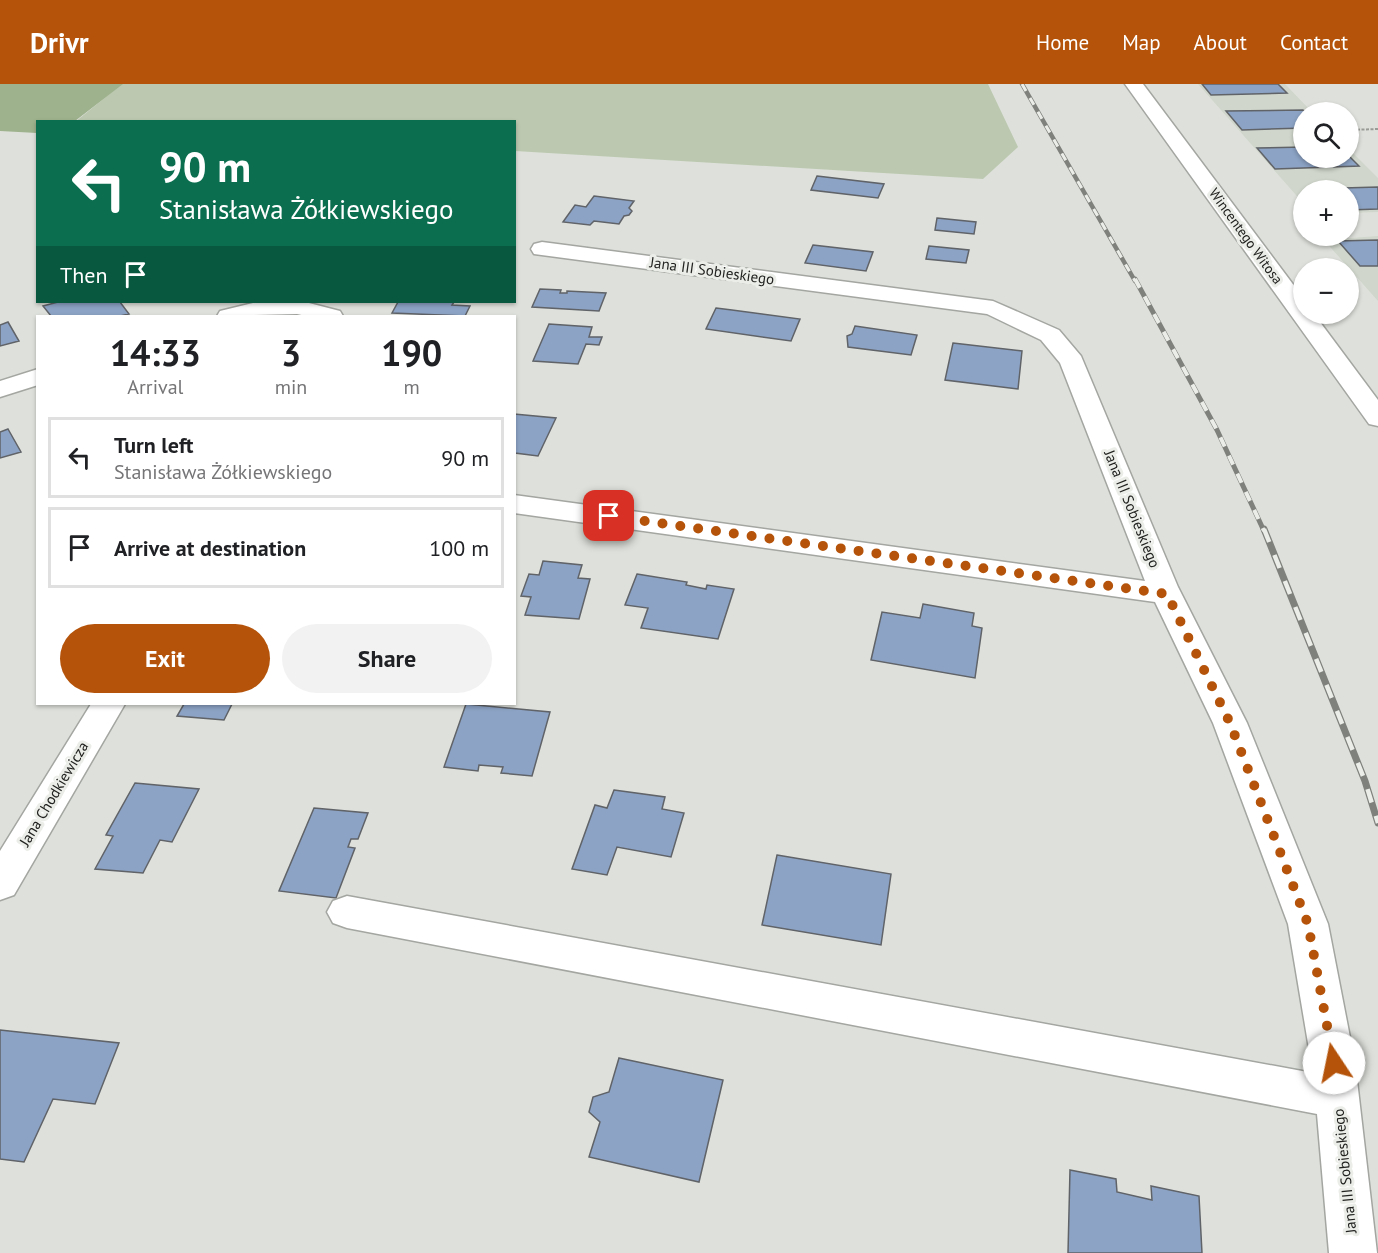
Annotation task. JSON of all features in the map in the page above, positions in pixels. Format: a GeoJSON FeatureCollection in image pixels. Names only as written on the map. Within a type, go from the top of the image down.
{"type":"FeatureCollection","features":[{"type":"Feature","properties":{"kind":"street","name":"Wincentego Witosa"},"geometry":{"type":"LineString","coordinates":[[1134,84],[1378,418]]}},
{"type":"Feature","properties":{"kind":"street","name":"Jana III Sobieskiego"},"geometry":{"type":"LineString","coordinates":[[542,249],[993,309],[1050,334],[1072,361],[1167,594],[1230,723],[1308,924],[1334,1063],[1353,1253]]}},
{"type":"Feature","properties":{"kind":"street"},"geometry":{"type":"LineString","coordinates":[[233,315],[253,310],[298,307],[327,315]]}},
{"type":"Feature","properties":{"kind":"street"},"geometry":{"type":"LineString","coordinates":[[0,389],[36,378]]}},
{"type":"Feature","properties":{"kind":"street"},"geometry":{"type":"LineString","coordinates":[[516,504],[1167,594]]}},
{"type":"Feature","properties":{"kind":"street","name":"Jana Chodkiewicza"},"geometry":{"type":"LineString","coordinates":[[0,884],[107,705]]}},
{"type":"Feature","properties":{"kind":"street"},"geometry":{"type":"LineString","coordinates":[[347,912],[1338,1098]]}},
{"type":"Feature","properties":{"kind":"path"},"geometry":{"type":"LineString","coordinates":[[1359,130],[1378,129]]}},
{"type":"Feature","properties":{"kind":"shaded area"},"geometry":{"type":"Polygon","coordinates":[[[1198,84],[1285,84],[1302,102],[1293,102],[1293,168],[1359,168],[1359,159],[1378,178],[1378,212],[1359,213],[1359,180],[1293,180],[1293,192],[1198,84]]]}},
{"type":"Feature","properties":{"kind":"shaded area"},"geometry":{"type":"Polygon","coordinates":[[[1378,236],[1378,301],[1359,280],[1359,258],[1340,258],[1329,246],[1359,246],[1359,237],[1378,236]]]}},
{"type":"Feature","properties":{"kind":"green space"},"geometry":{"type":"Polygon","coordinates":[[[0,84],[123,84],[76,120],[36,120],[36,133],[0,131],[0,84]]]}},
{"type":"Feature","properties":{"kind":"green space"},"geometry":{"type":"Polygon","coordinates":[[[122,84],[988,84],[1018,147],[983,179],[516,151],[516,120],[77,120],[122,84]]]}},
{"type":"Feature","properties":{"kind":"building"},"geometry":{"type":"Polygon","coordinates":[[[1202,84],[1278,84],[1287,93],[1211,95],[1202,84]]]}},
{"type":"Feature","properties":{"kind":"building"},"geometry":{"type":"Polygon","coordinates":[[[1293,110],[1293,128],[1242,130],[1226,111],[1293,110]]]}},
{"type":"Feature","properties":{"kind":"building"},"geometry":{"type":"Polygon","coordinates":[[[1293,147],[1293,168],[1303,168],[1275,169],[1257,148],[1293,147]]]}},
{"type":"Feature","properties":{"kind":"building"},"geometry":{"type":"Polygon","coordinates":[[[817,176],[884,184],[878,198],[811,190],[817,176]]]}},
{"type":"Feature","properties":{"kind":"building"},"geometry":{"type":"Polygon","coordinates":[[[1378,187],[1378,209],[1359,210],[1359,188],[1378,187]]]}},
{"type":"Feature","properties":{"kind":"building"},"geometry":{"type":"Polygon","coordinates":[[[594,196],[634,201],[629,208],[632,211],[629,215],[624,216],[619,224],[594,221],[590,225],[563,222],[575,205],[586,207],[594,196]]]}},
{"type":"Feature","properties":{"kind":"building"},"geometry":{"type":"Polygon","coordinates":[[[937,218],[976,222],[974,234],[935,230],[937,218]]]}},
{"type":"Feature","properties":{"kind":"building"},"geometry":{"type":"Polygon","coordinates":[[[1359,240],[1378,240],[1378,266],[1360,266],[1359,258],[1353,258],[1342,246],[1359,246],[1359,240]]]}},
{"type":"Feature","properties":{"kind":"building"},"geometry":{"type":"Polygon","coordinates":[[[813,245],[873,252],[866,271],[805,263],[813,245]]]}},
{"type":"Feature","properties":{"kind":"building"},"geometry":{"type":"Polygon","coordinates":[[[929,246],[969,250],[966,263],[926,259],[929,246]]]}},
{"type":"Feature","properties":{"kind":"building"},"geometry":{"type":"Polygon","coordinates":[[[540,289],[561,290],[560,293],[567,293],[567,291],[606,293],[599,311],[532,307],[540,289]]]}},
{"type":"Feature","properties":{"kind":"building"},"geometry":{"type":"Polygon","coordinates":[[[54,303],[121,303],[129,314],[50,315],[43,306],[54,303]]]}},
{"type":"Feature","properties":{"kind":"building"},"geometry":{"type":"Polygon","coordinates":[[[397,303],[453,303],[452,305],[470,306],[466,315],[392,313],[397,303]]]}},
{"type":"Feature","properties":{"kind":"building"},"geometry":{"type":"Polygon","coordinates":[[[716,308],[800,319],[791,341],[706,329],[716,308]]]}},
{"type":"Feature","properties":{"kind":"building"},"geometry":{"type":"Polygon","coordinates":[[[8,322],[19,341],[0,346],[0,325],[8,322]]]}},
{"type":"Feature","properties":{"kind":"building"},"geometry":{"type":"Polygon","coordinates":[[[549,324],[592,327],[589,337],[602,337],[599,345],[586,344],[578,364],[533,361],[549,324]]]}},
{"type":"Feature","properties":{"kind":"building"},"geometry":{"type":"Polygon","coordinates":[[[855,326],[917,335],[911,355],[848,347],[847,336],[852,334],[855,326]]]}},
{"type":"Feature","properties":{"kind":"building"},"geometry":{"type":"Polygon","coordinates":[[[953,343],[1022,351],[1018,389],[945,380],[953,343]]]}},
{"type":"Feature","properties":{"kind":"building"},"geometry":{"type":"Polygon","coordinates":[[[516,414],[556,418],[538,456],[516,453],[516,414]]]}},
{"type":"Feature","properties":{"kind":"building"},"geometry":{"type":"Polygon","coordinates":[[[8,429],[21,452],[0,458],[0,432],[8,429]]]}},
{"type":"Feature","properties":{"kind":"building"},"geometry":{"type":"Polygon","coordinates":[[[543,561],[582,565],[578,578],[590,579],[579,619],[525,615],[531,597],[521,596],[529,574],[539,575],[543,561]]]}},
{"type":"Feature","properties":{"kind":"building"},"geometry":{"type":"Polygon","coordinates":[[[637,574],[687,582],[686,585],[706,589],[707,585],[734,589],[718,639],[641,628],[648,608],[625,605],[637,574]]]}},
{"type":"Feature","properties":{"kind":"building"},"geometry":{"type":"Polygon","coordinates":[[[923,604],[974,613],[972,626],[982,628],[975,678],[871,660],[882,612],[920,618],[923,604]]]}},
{"type":"Feature","properties":{"kind":"building"},"geometry":{"type":"Polygon","coordinates":[[[183,705],[232,705],[224,720],[177,716],[183,705]]]}},
{"type":"Feature","properties":{"kind":"building"},"geometry":{"type":"Polygon","coordinates":[[[466,705],[550,712],[532,776],[501,773],[503,767],[479,765],[478,771],[444,767],[466,705]]]}},
{"type":"Feature","properties":{"kind":"building"},"geometry":{"type":"Polygon","coordinates":[[[135,783],[199,789],[172,842],[160,840],[143,873],[95,869],[113,836],[106,835],[135,783]]]}},
{"type":"Feature","properties":{"kind":"building"},"geometry":{"type":"Polygon","coordinates":[[[614,790],[665,797],[662,809],[684,813],[671,857],[617,847],[607,875],[572,869],[595,805],[607,808],[614,790]]]}},
{"type":"Feature","properties":{"kind":"building"},"geometry":{"type":"Polygon","coordinates":[[[314,808],[368,813],[358,839],[351,839],[348,847],[355,848],[336,898],[279,891],[314,808]]]}},
{"type":"Feature","properties":{"kind":"building"},"geometry":{"type":"Polygon","coordinates":[[[777,855],[891,874],[881,945],[762,925],[777,855]]]}},
{"type":"Feature","properties":{"kind":"building"},"geometry":{"type":"Polygon","coordinates":[[[0,1030],[119,1043],[95,1104],[53,1099],[24,1162],[0,1159],[0,1030]]]}},
{"type":"Feature","properties":{"kind":"building"},"geometry":{"type":"Polygon","coordinates":[[[619,1058],[723,1080],[699,1182],[589,1157],[600,1122],[589,1112],[593,1097],[609,1092],[619,1058]]]}},
{"type":"Feature","properties":{"kind":"building"},"geometry":{"type":"Polygon","coordinates":[[[1070,1170],[1116,1179],[1117,1192],[1152,1200],[1151,1186],[1199,1196],[1202,1253],[1068,1253],[1070,1170]]]}},
{"type":"Feature","properties":{"kind":"railway"},"geometry":{"type":"LineString","coordinates":[[1022,84],[1135,281]]}},
{"type":"Feature","properties":{"kind":"railway"},"geometry":{"type":"LineString","coordinates":[[1135,279],[1217,430],[1264,531]]}},
{"type":"Feature","properties":{"kind":"railway"},"geometry":{"type":"LineString","coordinates":[[1264,529],[1365,781],[1378,823]]}},
{"type":"Feature","properties":{"kind":"route"},"geometry":{"type":"LineString","coordinates":[[609,516],[1167,594],[1230,723],[1308,924],[1334,1063]]}}]}
